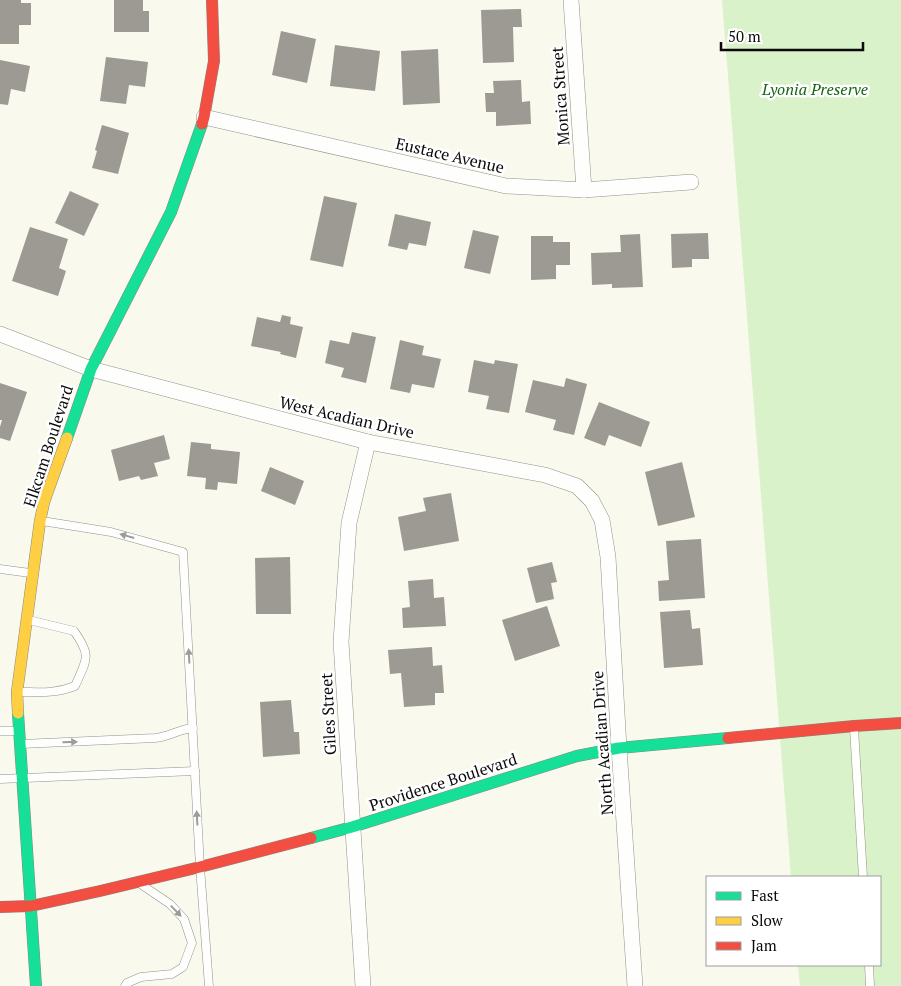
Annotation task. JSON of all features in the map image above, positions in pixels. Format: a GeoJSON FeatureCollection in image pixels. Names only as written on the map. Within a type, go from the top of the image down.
{"type":"FeatureCollection","features":[{"type":"Feature","properties":{"kind":"street","name":"Elkcam Boulevard"},"geometry":{"type":"LineString","coordinates":[[36,986],[17,692],[40,521],[44,502],[91,368],[171,212],[204,117],[214,61],[212,0]]}},
{"type":"Feature","properties":{"kind":"street","name":"Monica Street"},"geometry":{"type":"LineString","coordinates":[[572,0],[584,190]]}},
{"type":"Feature","properties":{"kind":"street","name":"Eustace Avenue"},"geometry":{"type":"LineString","coordinates":[[204,117],[506,186],[584,190],[691,182]]}},
{"type":"Feature","properties":{"kind":"street","name":"West Acadian Drive"},"geometry":{"type":"LineString","coordinates":[[0,334],[91,368],[368,442],[545,476],[577,486],[592,501]]}},
{"type":"Feature","properties":{"kind":"street","name":"Giles Street"},"geometry":{"type":"LineString","coordinates":[[363,986],[341,642],[350,523],[368,442]]}},
{"type":"Feature","properties":{"kind":"street","name":"North Acadian Drive"},"geometry":{"type":"LineString","coordinates":[[592,501],[602,520],[608,558],[635,986]]}},
{"type":"Feature","properties":{"kind":"street","name":"Providence Boulevard"},"geometry":{"type":"LineString","coordinates":[[0,907],[31,906],[200,867],[352,827],[577,756],[619,748],[901,723]]}},
{"type":"Feature","properties":{"kind":"lane"},"geometry":{"type":"LineString","coordinates":[[40,521],[111,532],[183,552],[200,867],[209,986]]}},
{"type":"Feature","properties":{"kind":"lane"},"geometry":{"type":"LineString","coordinates":[[0,569],[33,573]]}},
{"type":"Feature","properties":{"kind":"lane"},"geometry":{"type":"LineString","coordinates":[[17,692],[51,692],[75,686],[87,656],[82,643],[74,631],[26,620]]}},
{"type":"Feature","properties":{"kind":"lane"},"geometry":{"type":"LineString","coordinates":[[854,726],[863,876]]}},
{"type":"Feature","properties":{"kind":"lane"},"geometry":{"type":"LineString","coordinates":[[21,744],[155,738],[165,737],[184,729],[192,728]]}},
{"type":"Feature","properties":{"kind":"lane"},"geometry":{"type":"LineString","coordinates":[[0,731],[20,730]]}},
{"type":"Feature","properties":{"kind":"lane"},"geometry":{"type":"LineString","coordinates":[[0,779],[195,771]]}},
{"type":"Feature","properties":{"kind":"lane"},"geometry":{"type":"LineString","coordinates":[[125,986],[127,983],[141,977],[172,974],[182,967],[192,944],[184,919],[170,904],[137,882]]}},
{"type":"Feature","properties":{"kind":"lane"},"geometry":{"type":"LineString","coordinates":[[869,966],[870,986]]}},
{"type":"Feature","properties":{"kind":"green space","name":"Lyonia Preserve"},"geometry":{"type":"Polygon","coordinates":[[[722,0],[901,0],[901,986],[800,986],[798,966],[881,966],[881,876],[791,876],[722,0]]]}},
{"type":"Feature","properties":{"kind":"building"},"geometry":{"type":"Polygon","coordinates":[[[0,0],[21,0],[21,3],[31,3],[31,25],[19,25],[19,44],[0,44],[0,0]]]}},
{"type":"Feature","properties":{"kind":"building"},"geometry":{"type":"Polygon","coordinates":[[[114,0],[143,0],[143,11],[149,11],[149,32],[114,32],[114,0]]]}},
{"type":"Feature","properties":{"kind":"building"},"geometry":{"type":"Polygon","coordinates":[[[521,9],[522,27],[513,27],[514,62],[483,63],[481,10],[521,9]]]}},
{"type":"Feature","properties":{"kind":"building"},"geometry":{"type":"Polygon","coordinates":[[[281,31],[316,39],[307,83],[272,75],[281,31]]]}},
{"type":"Feature","properties":{"kind":"building"},"geometry":{"type":"Polygon","coordinates":[[[335,45],[380,51],[375,91],[330,86],[335,45]]]}},
{"type":"Feature","properties":{"kind":"building"},"geometry":{"type":"Polygon","coordinates":[[[438,49],[440,103],[403,105],[401,51],[438,49]]]}},
{"type":"Feature","properties":{"kind":"building"},"geometry":{"type":"Polygon","coordinates":[[[106,57],[148,62],[145,87],[129,85],[126,104],[100,101],[106,57]]]}},
{"type":"Feature","properties":{"kind":"building"},"geometry":{"type":"Polygon","coordinates":[[[0,60],[30,66],[25,92],[11,89],[8,105],[0,104],[0,60]]]}},
{"type":"Feature","properties":{"kind":"building"},"geometry":{"type":"Polygon","coordinates":[[[521,80],[522,102],[530,101],[531,124],[496,126],[496,112],[486,112],[485,93],[494,93],[493,81],[521,80]]]}},
{"type":"Feature","properties":{"kind":"building"},"geometry":{"type":"Polygon","coordinates":[[[102,125],[129,133],[118,174],[92,168],[102,125]]]}},
{"type":"Feature","properties":{"kind":"building"},"geometry":{"type":"Polygon","coordinates":[[[70,191],[99,204],[84,236],[55,223],[70,191]]]}},
{"type":"Feature","properties":{"kind":"building"},"geometry":{"type":"Polygon","coordinates":[[[324,196],[357,203],[343,267],[310,260],[324,196]]]}},
{"type":"Feature","properties":{"kind":"building"},"geometry":{"type":"Polygon","coordinates":[[[395,214],[431,222],[426,246],[409,243],[407,250],[388,246],[395,214]]]}},
{"type":"Feature","properties":{"kind":"building"},"geometry":{"type":"Polygon","coordinates":[[[30,227],[68,239],[59,268],[66,271],[58,296],[12,281],[30,227]]]}},
{"type":"Feature","properties":{"kind":"building"},"geometry":{"type":"Polygon","coordinates":[[[473,230],[499,236],[490,274],[464,268],[473,230]]]}},
{"type":"Feature","properties":{"kind":"building"},"geometry":{"type":"Polygon","coordinates":[[[708,233],[709,259],[692,259],[692,267],[672,268],[671,234],[708,233]]]}},
{"type":"Feature","properties":{"kind":"building"},"geometry":{"type":"Polygon","coordinates":[[[640,234],[643,287],[612,288],[612,284],[592,285],[591,253],[621,252],[620,235],[640,234]]]}},
{"type":"Feature","properties":{"kind":"building"},"geometry":{"type":"Polygon","coordinates":[[[531,236],[553,236],[553,242],[570,242],[570,265],[556,265],[556,279],[531,280],[531,236]]]}},
{"type":"Feature","properties":{"kind":"building"},"geometry":{"type":"Polygon","coordinates":[[[282,315],[291,317],[290,324],[303,327],[296,358],[280,354],[281,352],[251,346],[257,317],[280,322],[282,315]]]}},
{"type":"Feature","properties":{"kind":"building"},"geometry":{"type":"Polygon","coordinates":[[[352,332],[376,337],[366,383],[341,377],[344,368],[325,363],[330,340],[349,344],[352,332]]]}},
{"type":"Feature","properties":{"kind":"building"},"geometry":{"type":"Polygon","coordinates":[[[400,340],[424,346],[422,355],[441,359],[434,388],[412,384],[410,393],[390,389],[400,340]]]}},
{"type":"Feature","properties":{"kind":"building"},"geometry":{"type":"Polygon","coordinates":[[[474,360],[494,364],[495,360],[518,364],[509,413],[486,409],[489,396],[468,392],[474,360]]]}},
{"type":"Feature","properties":{"kind":"building"},"geometry":{"type":"Polygon","coordinates":[[[566,378],[587,384],[574,435],[553,430],[556,420],[525,412],[533,380],[564,387],[566,378]]]}},
{"type":"Feature","properties":{"kind":"building"},"geometry":{"type":"Polygon","coordinates":[[[0,383],[27,392],[10,441],[0,438],[2,420],[0,420],[0,383]]]}},
{"type":"Feature","properties":{"kind":"building"},"geometry":{"type":"Polygon","coordinates":[[[599,402],[650,422],[641,447],[609,435],[605,446],[584,438],[599,402]]]}},
{"type":"Feature","properties":{"kind":"building"},"geometry":{"type":"Polygon","coordinates":[[[164,435],[170,459],[154,463],[158,476],[141,480],[139,476],[119,481],[111,450],[164,435]]]}},
{"type":"Feature","properties":{"kind":"building"},"geometry":{"type":"Polygon","coordinates":[[[191,442],[211,444],[211,449],[240,452],[237,484],[218,482],[217,490],[205,489],[206,478],[187,476],[191,442]]]}},
{"type":"Feature","properties":{"kind":"building"},"geometry":{"type":"Polygon","coordinates":[[[682,462],[695,517],[658,526],[645,472],[682,462]]]}},
{"type":"Feature","properties":{"kind":"building"},"geometry":{"type":"Polygon","coordinates":[[[270,467],[304,481],[295,505],[261,491],[270,467]]]}},
{"type":"Feature","properties":{"kind":"building"},"geometry":{"type":"Polygon","coordinates":[[[451,493],[459,541],[404,551],[398,517],[426,511],[423,498],[451,493]]]}},
{"type":"Feature","properties":{"kind":"building"},"geometry":{"type":"Polygon","coordinates":[[[701,539],[705,598],[659,601],[658,581],[669,580],[666,541],[701,539]]]}},
{"type":"Feature","properties":{"kind":"building"},"geometry":{"type":"Polygon","coordinates":[[[290,557],[291,614],[256,614],[255,558],[290,557]]]}},
{"type":"Feature","properties":{"kind":"building"},"geometry":{"type":"Polygon","coordinates":[[[552,562],[557,582],[551,583],[554,599],[536,603],[527,568],[552,562]]]}},
{"type":"Feature","properties":{"kind":"building"},"geometry":{"type":"Polygon","coordinates":[[[433,579],[434,598],[444,597],[446,626],[403,628],[402,608],[410,607],[408,581],[433,579]]]}},
{"type":"Feature","properties":{"kind":"building"},"geometry":{"type":"Polygon","coordinates":[[[547,606],[560,646],[515,661],[502,620],[547,606]]]}},
{"type":"Feature","properties":{"kind":"building"},"geometry":{"type":"Polygon","coordinates":[[[690,610],[692,629],[700,628],[703,665],[664,668],[660,612],[690,610]]]}},
{"type":"Feature","properties":{"kind":"building"},"geometry":{"type":"Polygon","coordinates":[[[432,647],[433,666],[442,665],[444,693],[435,693],[435,705],[404,707],[401,673],[390,674],[388,650],[432,647]]]}},
{"type":"Feature","properties":{"kind":"building"},"geometry":{"type":"Polygon","coordinates":[[[291,700],[294,732],[299,732],[300,754],[263,757],[260,702],[291,700]]]}},
{"type":"Feature","properties":{"kind":"traffic: fast"},"geometry":{"type":"LineString","coordinates":[[67,438],[91,369],[171,212],[202,124]]}},
{"type":"Feature","properties":{"kind":"traffic: fast"},"geometry":{"type":"LineString","coordinates":[[18,713],[36,986]]}},
{"type":"Feature","properties":{"kind":"traffic: fast"},"geometry":{"type":"LineString","coordinates":[[311,838],[352,827],[577,756],[619,748],[728,738]]}},
{"type":"Feature","properties":{"kind":"traffic: slow"},"geometry":{"type":"LineString","coordinates":[[18,713],[17,692],[40,521],[44,502],[67,438]]}},
{"type":"Feature","properties":{"kind":"traffic: jam"},"geometry":{"type":"LineString","coordinates":[[202,124],[214,61],[212,0]]}},
{"type":"Feature","properties":{"kind":"traffic: jam"},"geometry":{"type":"LineString","coordinates":[[728,738],[901,723]]}},
{"type":"Feature","properties":{"kind":"traffic: jam"},"geometry":{"type":"LineString","coordinates":[[0,907],[31,906],[100,891],[311,838]]}}]}
